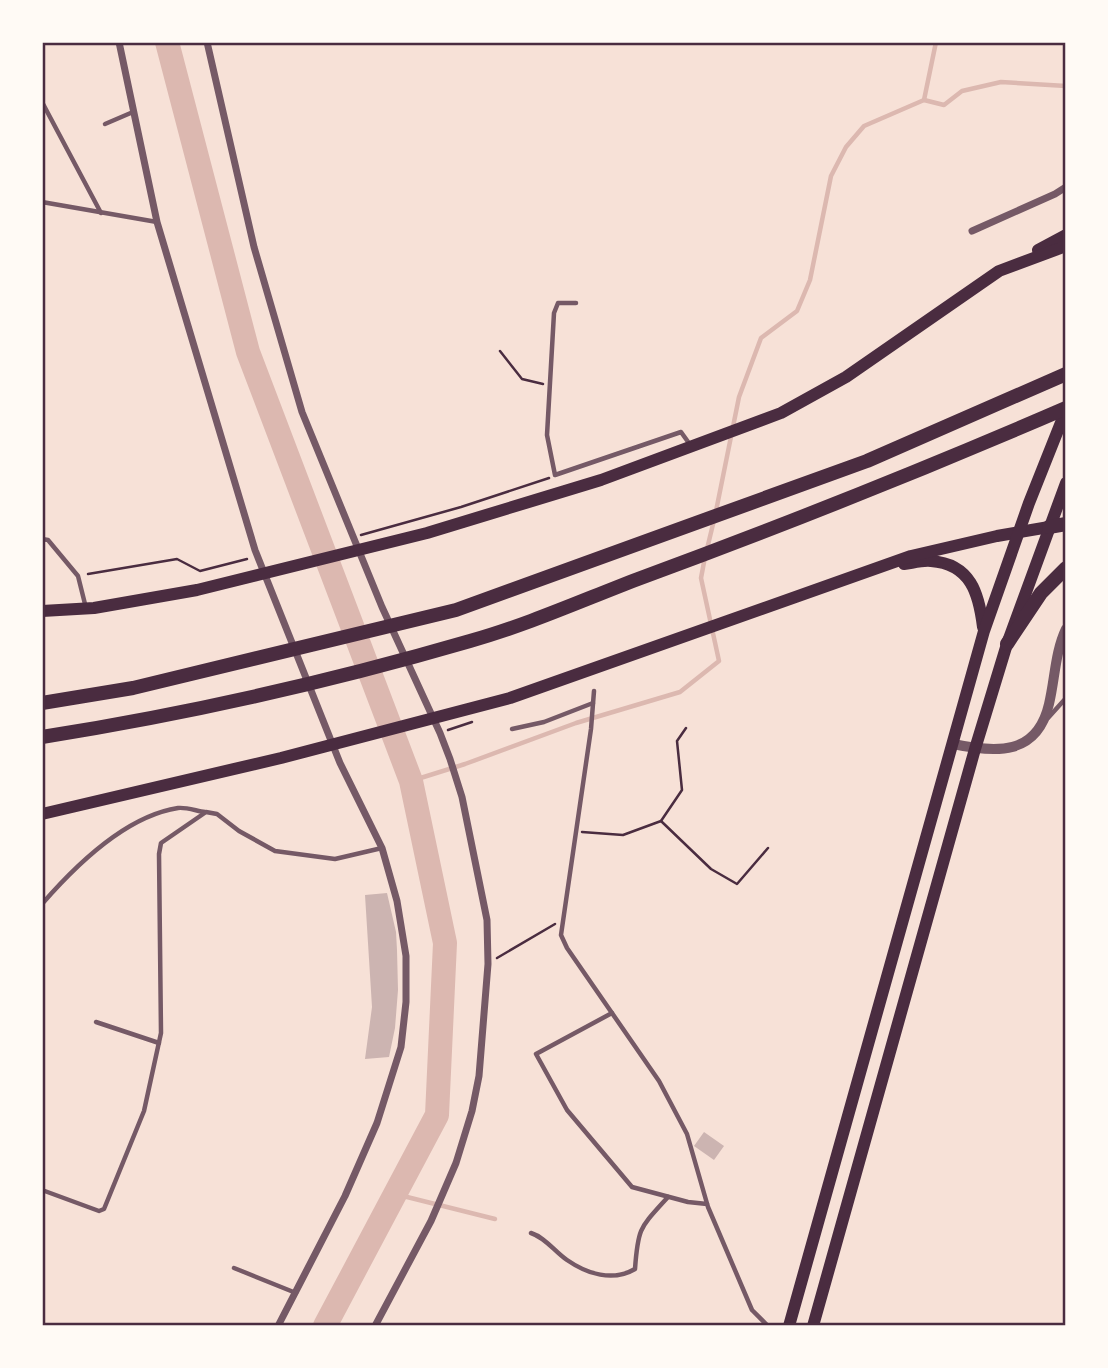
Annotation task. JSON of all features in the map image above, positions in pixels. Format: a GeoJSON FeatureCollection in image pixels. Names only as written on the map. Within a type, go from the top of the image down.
{"type":"FeatureCollection","features":[{"type":"Feature","properties":{"kind":"highway"},"geometry":{"type":"LineString","coordinates":[[42,703],[134,688],[228,667],[456,610],[867,461],[1066,374]]}},
{"type":"Feature","properties":{"kind":"highway"},"geometry":{"type":"LineString","coordinates":[[42,737],[133,723],[243,700],[473,640],[706,554],[1066,409]]}},
{"type":"Feature","properties":{"kind":"highway"},"geometry":{"type":"LineString","coordinates":[[1049,527],[1066,524]]}},
{"type":"Feature","properties":{"kind":"highway"},"geometry":{"type":"LineString","coordinates":[[1007,644],[1041,593],[1066,568]]}},
{"type":"Feature","properties":{"kind":"main road"},"geometry":{"type":"LineString","coordinates":[[1007,268],[1066,235]]}},
{"type":"Feature","properties":{"kind":"main road"},"geometry":{"type":"LineString","coordinates":[[42,611],[86,608],[197,590],[427,533],[601,480],[781,414],[846,377],[999,271],[1066,246]]}},
{"type":"Feature","properties":{"kind":"main road"},"geometry":{"type":"LineString","coordinates":[[789,1326],[984,631],[1066,409]]}},
{"type":"Feature","properties":{"kind":"main road"},"geometry":{"type":"LineString","coordinates":[[813,1326],[975,749],[1007,644],[1066,484]]}},
{"type":"Feature","properties":{"kind":"main road"},"geometry":{"type":"LineString","coordinates":[[42,814],[281,758],[510,698],[911,555],[1049,527]]}},
{"type":"Feature","properties":{"kind":"main road"},"geometry":{"type":"LineString","coordinates":[[832,582],[902,565],[931,561],[957,568],[973,584],[980,602],[984,631]]}},
{"type":"Feature","properties":{"kind":"street"},"geometry":{"type":"LineString","coordinates":[[119,42],[157,222],[255,550],[340,763],[382,848],[397,901],[406,956],[406,1002],[401,1047],[377,1123],[345,1196],[278,1326]]}},
{"type":"Feature","properties":{"kind":"street"},"geometry":{"type":"LineString","coordinates":[[207,42],[254,247],[302,412],[382,607],[450,759],[487,920],[488,964],[479,1076],[472,1111],[456,1163],[431,1221],[374,1326]]}},
{"type":"Feature","properties":{"kind":"street"},"geometry":{"type":"LineString","coordinates":[[972,230],[1066,187]]}},
{"type":"Feature","properties":{"kind":"street"},"geometry":{"type":"LineString","coordinates":[[953,744],[975,749],[1022,746],[1041,726],[1049,706],[1055,665],[1066,629]]}},
{"type":"Feature","properties":{"kind":"lane"},"geometry":{"type":"LineString","coordinates":[[42,102],[101,213]]}},
{"type":"Feature","properties":{"kind":"lane"},"geometry":{"type":"LineString","coordinates":[[105,124],[134,112]]}},
{"type":"Feature","properties":{"kind":"lane"},"geometry":{"type":"LineString","coordinates":[[42,202],[157,222]]}},
{"type":"Feature","properties":{"kind":"lane"},"geometry":{"type":"LineString","coordinates":[[576,303],[558,303],[554,313],[547,435],[555,475],[681,432],[691,447]]}},
{"type":"Feature","properties":{"kind":"lane"},"geometry":{"type":"LineString","coordinates":[[42,538],[48,540],[78,576],[86,608]]}},
{"type":"Feature","properties":{"kind":"lane"},"geometry":{"type":"LineString","coordinates":[[594,691],[591,729],[561,934],[567,948],[659,1082],[687,1134],[707,1204],[752,1310],[768,1326]]}},
{"type":"Feature","properties":{"kind":"lane"},"geometry":{"type":"LineString","coordinates":[[1041,726],[1066,698]]}},
{"type":"Feature","properties":{"kind":"lane"},"geometry":{"type":"LineString","coordinates":[[512,729],[544,722],[593,703]]}},
{"type":"Feature","properties":{"kind":"lane"},"geometry":{"type":"LineString","coordinates":[[42,904],[71,871],[135,822],[180,808],[217,814],[239,831],[275,851],[335,859],[382,848]]}},
{"type":"Feature","properties":{"kind":"lane"},"geometry":{"type":"LineString","coordinates":[[42,1190],[99,1211],[104,1209],[144,1111],[161,1033],[161,843],[206,812]]}},
{"type":"Feature","properties":{"kind":"lane"},"geometry":{"type":"LineString","coordinates":[[612,1013],[536,1054],[567,1110],[632,1187],[707,1204]]}},
{"type":"Feature","properties":{"kind":"lane"},"geometry":{"type":"LineString","coordinates":[[96,1022],[159,1043]]}},
{"type":"Feature","properties":{"kind":"lane"},"geometry":{"type":"LineString","coordinates":[[531,1233],[552,1246],[567,1260],[607,1277],[622,1277],[635,1269],[638,1236],[642,1226],[668,1197]]}},
{"type":"Feature","properties":{"kind":"lane"},"geometry":{"type":"LineString","coordinates":[[234,1268],[297,1293]]}},
{"type":"Feature","properties":{"kind":"path"},"geometry":{"type":"LineString","coordinates":[[500,351],[522,379],[550,385]]}},
{"type":"Feature","properties":{"kind":"path"},"geometry":{"type":"LineString","coordinates":[[354,537],[539,483],[555,475]]}},
{"type":"Feature","properties":{"kind":"path"},"geometry":{"type":"LineString","coordinates":[[78,576],[177,559],[200,571],[249,558]]}},
{"type":"Feature","properties":{"kind":"path"},"geometry":{"type":"LineString","coordinates":[[440,733],[481,720]]}},
{"type":"Feature","properties":{"kind":"path"},"geometry":{"type":"LineString","coordinates":[[576,832],[623,835],[662,821],[682,790],[677,741],[687,728]]}},
{"type":"Feature","properties":{"kind":"path"},"geometry":{"type":"LineString","coordinates":[[662,821],[711,869],[737,884],[768,848]]}},
{"type":"Feature","properties":{"kind":"path"},"geometry":{"type":"LineString","coordinates":[[488,964],[564,919]]}},
{"type":"Feature","properties":{"kind":"building"},"geometry":{"type":"Polygon","coordinates":[[[387,893],[396,932],[398,990],[395,1028],[389,1057],[365,1059],[372,1007],[365,895],[387,893]]]}},
{"type":"Feature","properties":{"kind":"building"},"geometry":{"type":"Polygon","coordinates":[[[704,1132],[724,1146],[714,1160],[694,1146],[704,1132]]]}},
{"type":"Feature","properties":{"kind":"waterway"},"geometry":{"type":"LineString","coordinates":[[167,42],[248,352],[411,781],[445,943],[437,1115],[325,1326]]}},
{"type":"Feature","properties":{"kind":"waterway"},"geometry":{"type":"LineString","coordinates":[[716,511],[739,397],[761,338],[797,311],[810,280],[831,176],[846,147],[864,126],[924,100],[936,42]]}},
{"type":"Feature","properties":{"kind":"waterway"},"geometry":{"type":"LineString","coordinates":[[924,100],[944,105],[962,91],[1001,82],[1066,86]]}},
{"type":"Feature","properties":{"kind":"waterway"},"geometry":{"type":"LineString","coordinates":[[707,549],[714,520]]}},
{"type":"Feature","properties":{"kind":"waterway"},"geometry":{"type":"LineString","coordinates":[[411,781],[576,723],[680,692],[719,661],[701,578],[705,557]]}},
{"type":"Feature","properties":{"kind":"waterway"},"geometry":{"type":"LineString","coordinates":[[395,1194],[495,1219]]}}]}
